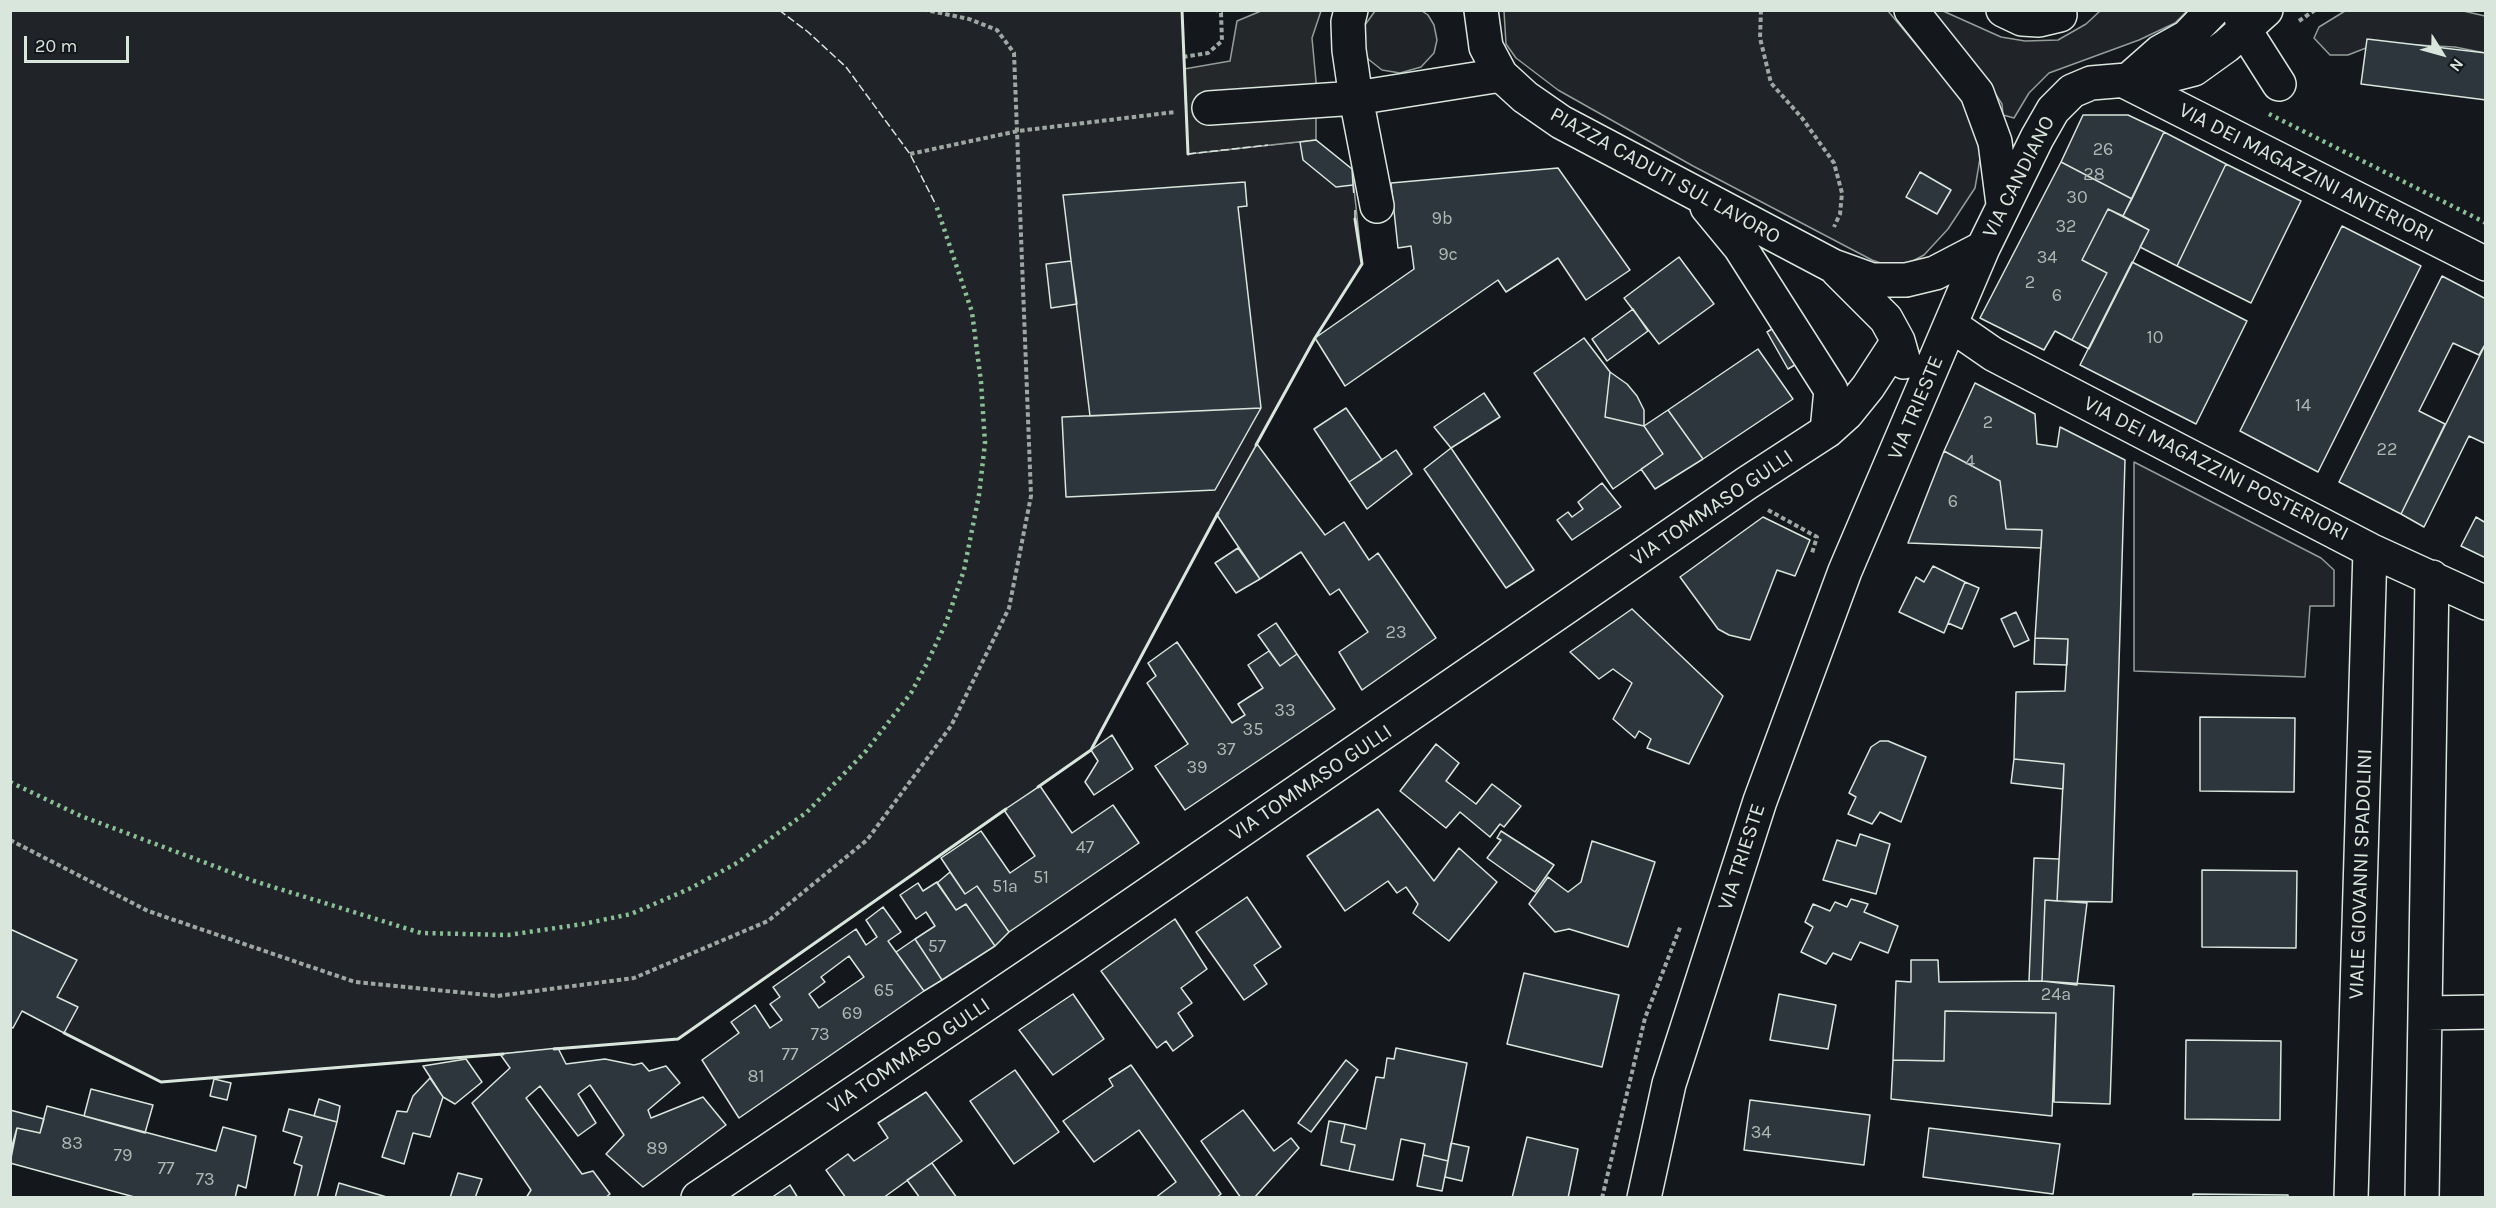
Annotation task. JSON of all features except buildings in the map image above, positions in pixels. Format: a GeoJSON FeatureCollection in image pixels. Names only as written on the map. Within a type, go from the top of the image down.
{"type":"FeatureCollection","features":[{"type":"Feature","properties":{"kind":"street"},"geometry":{"type":"LineString","coordinates":[[1351,10],[1348,22],[1349,50],[1377,206]]}},
{"type":"Feature","properties":{"kind":"street","name":"PIAZZA CADUTI SUL LAVORO"},"geometry":{"type":"LineString","coordinates":[[1481,10],[1486,47],[1502,75],[1561,122],[1825,262],[1872,280],[1906,280],[1935,273],[1983,248]]}},
{"type":"Feature","properties":{"kind":"street"},"geometry":{"type":"LineString","coordinates":[[1911,10],[1977,93],[1995,142],[2003,204]]}},
{"type":"Feature","properties":{"kind":"street"},"geometry":{"type":"LineString","coordinates":[[2003,10],[2022,19],[2039,20],[2063,12]]}},
{"type":"Feature","properties":{"kind":"street"},"geometry":{"type":"LineString","coordinates":[[2126,82],[2160,52],[2187,37],[2213,10]]}},
{"type":"Feature","properties":{"kind":"street"},"geometry":{"type":"LineString","coordinates":[[2249,17],[2279,84]]}},
{"type":"Feature","properties":{"kind":"street","name":"VIA CANDIANO"},"geometry":{"type":"LineString","coordinates":[[1951,325],[2003,204],[2053,110],[2072,91],[2091,83],[2126,82],[2163,77],[2194,69],[2249,17]]}},
{"type":"Feature","properties":{"kind":"street"},"geometry":{"type":"LineString","coordinates":[[1209,108],[1356,98],[1502,75]]}},
{"type":"Feature","properties":{"kind":"street","name":"VIA DEI MAGAZZINI ANTERIORI"},"geometry":{"type":"LineString","coordinates":[[2126,82],[2486,264]]}},
{"type":"Feature","properties":{"kind":"street"},"geometry":{"type":"LineString","coordinates":[[1696,194],[1740,247],[1831,390],[1827,431]]}},
{"type":"Feature","properties":{"kind":"street","name":"PIAZZA CADUTI SUL LAVORO"},"geometry":{"type":"LineString","coordinates":[[1825,262],[1886,319],[1898,341]]}},
{"type":"Feature","properties":{"kind":"street","name":"VIA TRIESTE"},"geometry":{"type":"LineString","coordinates":[[1644,1197],[1676,1061],[1760,801],[1845,571],[1951,325]]}},
{"type":"Feature","properties":{"kind":"street","name":"VIA DEI MAGAZZINI POSTERIORI"},"geometry":{"type":"LineString","coordinates":[[1951,325],[1993,354],[2370,550],[2486,603]]}},
{"type":"Feature","properties":{"kind":"street","name":"VIA TOMMASO GULLI"},"geometry":{"type":"LineString","coordinates":[[698,1197],[1083,939],[1747,483],[1827,431],[1847,413],[1868,387],[1898,341]]}},
{"type":"Feature","properties":{"kind":"street","name":"VIA TRIESTE"},"geometry":{"type":"LineString","coordinates":[[1866,524],[1904,376],[1904,359],[1898,341]]}},
{"type":"Feature","properties":{"kind":"street","name":"VIALE GIOVANNI SPADOLINI"},"geometry":{"type":"LineString","coordinates":[[2351,1197],[2370,550]]}},
{"type":"Feature","properties":{"kind":"street"},"geometry":{"type":"LineString","coordinates":[[2422,1197],[2432,577]]}},
{"type":"Feature","properties":{"kind":"street"},"geometry":{"type":"LineString","coordinates":[[2426,1013],[2486,1012]]}},
{"type":"Feature","properties":{"kind":"path"},"geometry":{"type":"LineString","coordinates":[[10,840],[148,911],[356,982],[497,996],[634,978],[768,921],[867,840],[951,726],[1009,608],[1032,496],[1014,53],[997,30],[969,20],[926,10]]}},
{"type":"Feature","properties":{"kind":"path"},"geometry":{"type":"LineString","coordinates":[[1183,57],[1208,53],[1222,41],[1221,12],[1217,10]]}},
{"type":"Feature","properties":{"kind":"path"},"geometry":{"type":"LineString","coordinates":[[1761,10],[1760,38],[1771,83],[1802,118],[1834,163],[1842,193],[1840,214],[1825,262]]}},
{"type":"Feature","properties":{"kind":"path"},"geometry":{"type":"LineString","coordinates":[[910,154],[1018,131],[1209,108]]}},
{"type":"Feature","properties":{"kind":"path"},"geometry":{"type":"LineString","coordinates":[[1747,483],[1760,507],[1817,537],[1811,556],[1845,571]]}},
{"type":"Feature","properties":{"kind":"shaded area"},"geometry":{"type":"Polygon","coordinates":[[[2459,10],[2485,16],[2485,53],[2455,47],[2397,44],[2371,46],[2348,55],[2330,55],[2314,38],[2319,27],[2345,11],[2459,10]]]}},
{"type":"Feature","properties":{"kind":"shaded area"},"geometry":{"type":"Polygon","coordinates":[[[10,11],[1182,11],[1188,154],[1316,140],[1352,169],[1362,264],[1315,339],[1217,515],[1091,750],[678,1039],[161,1082],[11,1005],[10,11]]]}},
{"type":"Feature","properties":{"kind":"shaded area"},"geometry":{"type":"Polygon","coordinates":[[[1261,11],[1321,11],[1312,38],[1316,81],[1316,140],[1188,154],[1184,69],[1230,61],[1237,21],[1261,11]]]}},
{"type":"Feature","properties":{"kind":"shaded area"},"geometry":{"type":"Polygon","coordinates":[[[1375,11],[1422,11],[1428,15],[1434,25],[1437,40],[1434,53],[1421,67],[1400,73],[1382,70],[1368,59],[1361,44],[1365,25],[1375,11]]]}},
{"type":"Feature","properties":{"kind":"shaded area"},"geometry":{"type":"Polygon","coordinates":[[[1504,11],[1888,11],[1974,114],[1982,147],[1975,188],[1948,229],[1924,255],[1898,269],[1872,260],[1693,166],[1558,90],[1516,58],[1506,44],[1504,11]]]}},
{"type":"Feature","properties":{"kind":"shaded area"},"geometry":{"type":"Polygon","coordinates":[[[1933,11],[1943,11],[2001,37],[2025,41],[2058,40],[2086,24],[2100,11],[2187,11],[2175,23],[2139,40],[2049,73],[2029,93],[2014,118],[2003,115],[2002,104],[1989,84],[1933,11]]]}},
{"type":"Feature","properties":{"kind":"shaded area"},"geometry":{"type":"Polygon","coordinates":[[[2134,462],[2321,558],[2334,570],[2334,606],[2310,606],[2305,677],[2134,671],[2134,462]]]}},
{"type":"Feature","properties":{"kind":"hedge"},"geometry":{"type":"LineString","coordinates":[[2269,114],[2486,223]]}},
{"type":"Feature","properties":{"kind":"hedge"},"geometry":{"type":"LineString","coordinates":[[10,782],[81,816],[254,881],[421,933],[508,935],[631,914],[689,889],[737,863],[807,812],[866,751],[911,693],[946,623],[964,570],[979,495],[985,443],[981,382],[972,312],[936,205]]}},
{"type":"Feature","properties":{"kind":"fence"},"geometry":{"type":"LineString","coordinates":[[779,10],[808,32],[846,67],[910,154],[936,205]]}},
{"type":"Feature","properties":{"kind":"fence"},"geometry":{"type":"LineString","coordinates":[[1188,154],[1268,145]]}},
{"type":"Feature","properties":{"kind":"fence"},"geometry":{"type":"LineString","coordinates":[[1353,185],[1354,196]]}},
{"type":"Feature","properties":{"kind":"fence"},"geometry":{"type":"LineString","coordinates":[[1355,210],[1355,219]]}},
{"type":"Feature","properties":{"kind":"wall"},"geometry":{"type":"LineString","coordinates":[[1182,10],[1188,154]]}},
{"type":"Feature","properties":{"kind":"wall"},"geometry":{"type":"LineString","coordinates":[[1256,445],[1315,338],[1362,264],[1355,219]]}},
{"type":"Feature","properties":{"kind":"wall"},"geometry":{"type":"LineString","coordinates":[[1038,787],[1091,750],[1218,513]]}},
{"type":"Feature","properties":{"kind":"wall"},"geometry":{"type":"LineString","coordinates":[[554,1049],[678,1039],[1006,809]]}},
{"type":"Feature","properties":{"kind":"wall"},"geometry":{"type":"LineString","coordinates":[[64,1033],[161,1082],[503,1054]]}}]}
